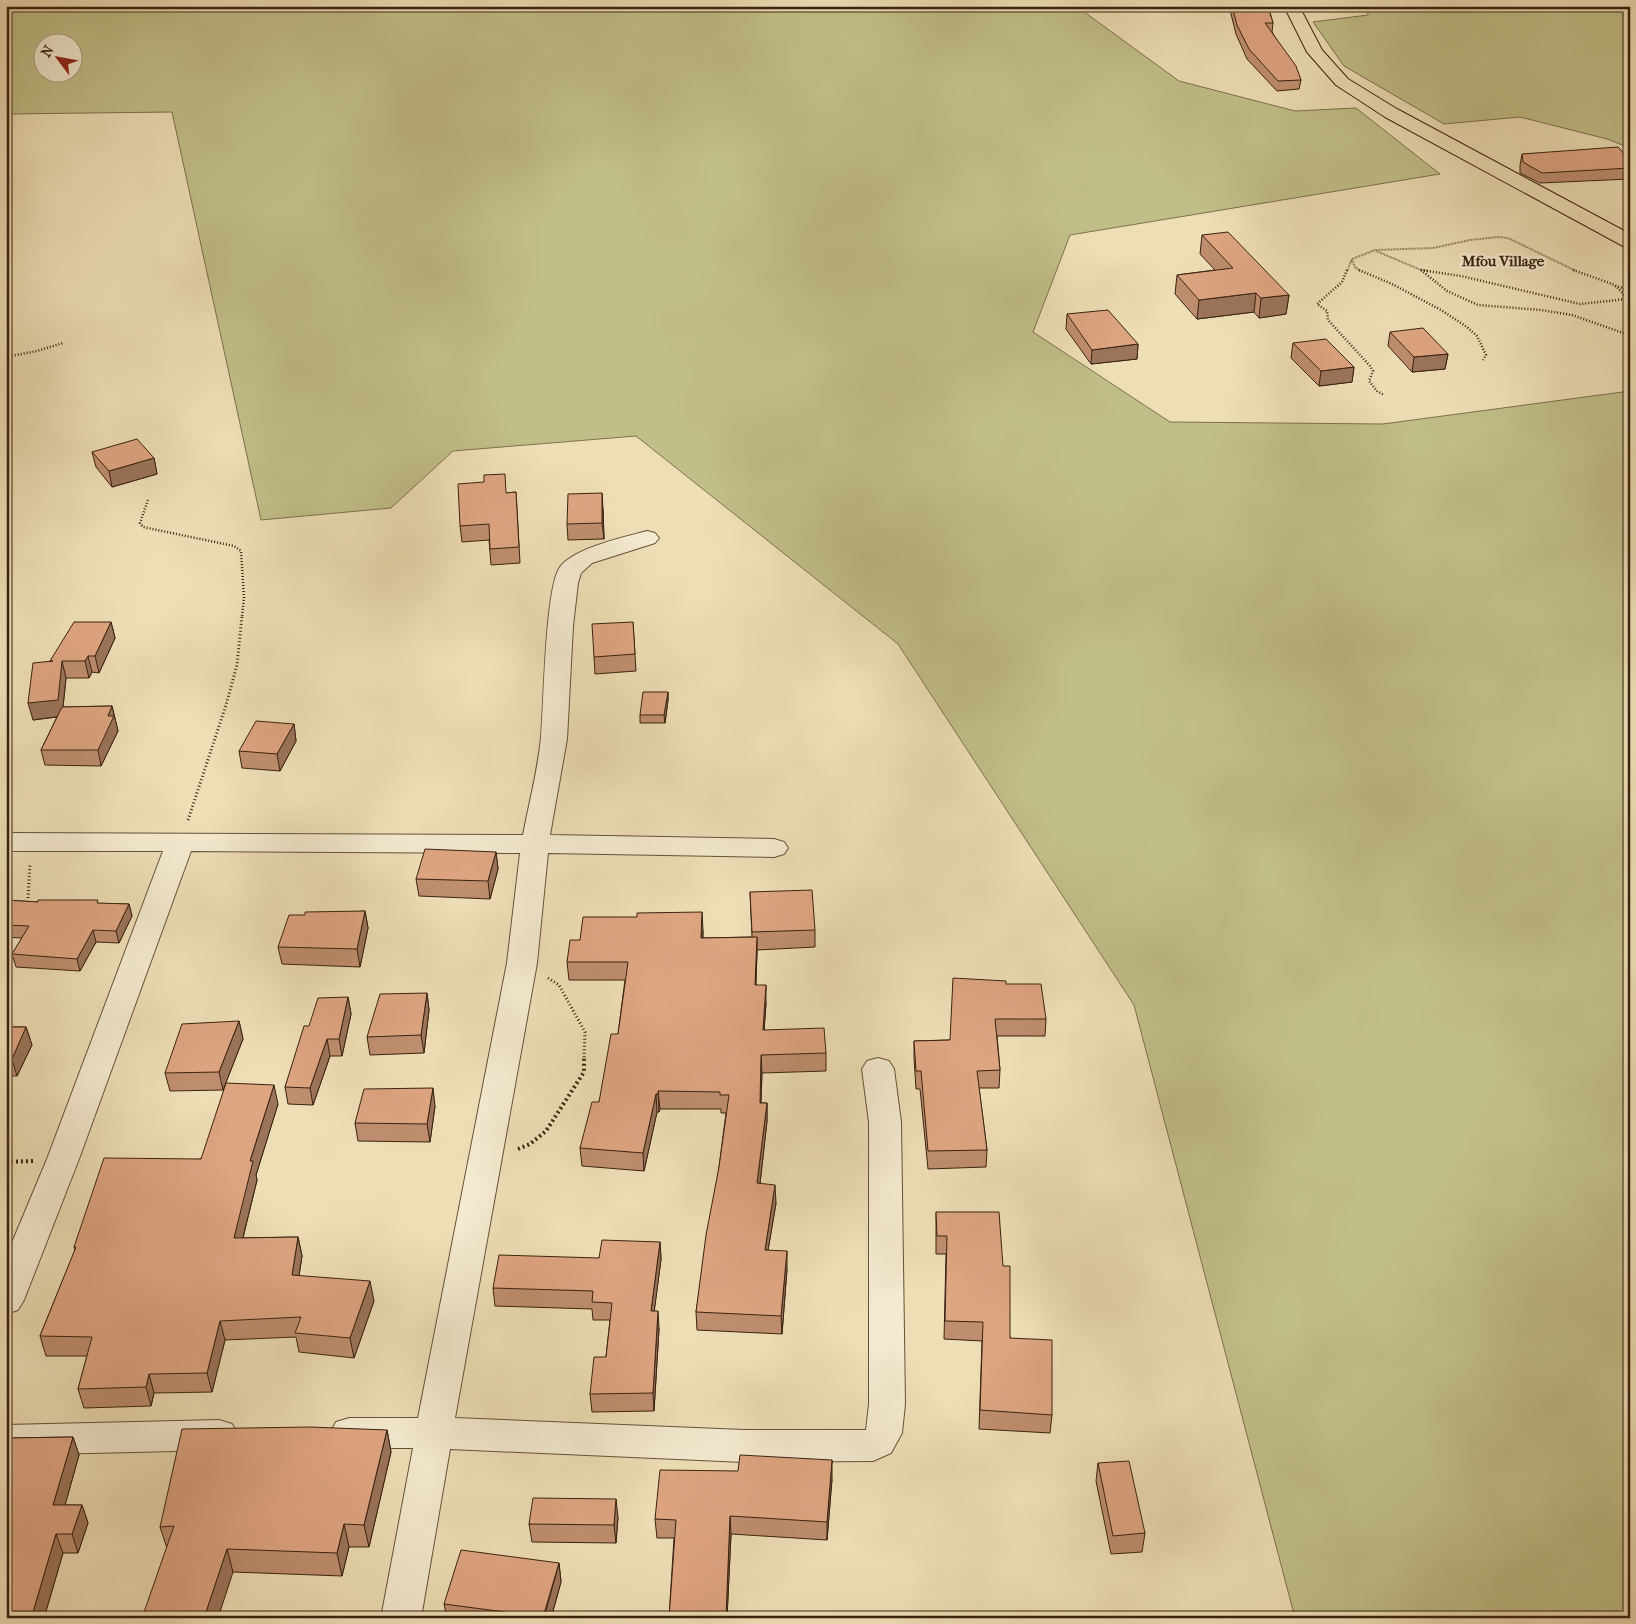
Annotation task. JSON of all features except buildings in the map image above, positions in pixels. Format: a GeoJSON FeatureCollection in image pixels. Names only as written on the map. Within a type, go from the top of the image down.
{"type":"FeatureCollection","features":[{"type":"Feature","properties":{"kind":"main road"},"geometry":{"type":"LineString","coordinates":[[1292,6],[1315,52],[1342,82],[1392,113],[1630,242]]}},
{"type":"Feature","properties":{"kind":"street"},"geometry":{"type":"LineString","coordinates":[[401,1618],[522,963],[534,844],[554,739],[561,626],[566,583],[570,570],[584,558],[647,538]]}},
{"type":"Feature","properties":{"kind":"street"},"geometry":{"type":"LineString","coordinates":[[17,842],[534,844],[774,848]]}},
{"type":"Feature","properties":{"kind":"street"},"geometry":{"type":"LineString","coordinates":[[6,1300],[63,1159],[180,842]]}},
{"type":"Feature","properties":{"kind":"street"},"geometry":{"type":"LineString","coordinates":[[320,1433],[434,1433],[744,1446],[873,1445],[880,1441],[885,1432],[887,1404],[887,1192],[885,1122],[878,1070]]}},
{"type":"Feature","properties":{"kind":"street"},"geometry":{"type":"LineString","coordinates":[[6,1440],[252,1434]]}},
{"type":"Feature","properties":{"kind":"path"},"geometry":{"type":"LineString","coordinates":[[1384,395],[1377,391],[1370,381],[1373,371],[1370,366],[1328,320],[1327,311],[1317,304],[1342,282],[1352,259],[1375,250],[1433,248],[1470,240],[1498,237],[1508,238],[1573,270],[1614,286],[1630,290]]}},
{"type":"Feature","properties":{"kind":"path"},"geometry":{"type":"LineString","coordinates":[[1375,250],[1421,270],[1461,276],[1580,304],[1628,299],[1614,286]]}},
{"type":"Feature","properties":{"kind":"path"},"geometry":{"type":"LineString","coordinates":[[1352,259],[1355,267],[1360,271],[1392,284],[1441,310],[1467,327],[1477,336],[1486,355],[1484,360]]}},
{"type":"Feature","properties":{"kind":"path"},"geometry":{"type":"LineString","coordinates":[[1421,270],[1447,291],[1478,305],[1541,310],[1572,315],[1626,334]]}},
{"type":"Feature","properties":{"kind":"path"},"geometry":{"type":"LineString","coordinates":[[6,357],[37,351],[63,343]]}},
{"type":"Feature","properties":{"kind":"path"},"geometry":{"type":"LineString","coordinates":[[148,500],[140,523],[144,528],[234,546],[241,551],[244,598],[237,665],[226,705],[180,842]]}},
{"type":"Feature","properties":{"kind":"path"},"geometry":{"type":"LineString","coordinates":[[17,842],[30,874],[28,898]]}},
{"type":"Feature","properties":{"kind":"path"},"geometry":{"type":"LineString","coordinates":[[485,1163],[530,1144],[546,1131],[584,1072],[585,1032],[559,985],[522,963]]}},
{"type":"Feature","properties":{"kind":"shaded area"},"geometry":{"type":"Polygon","coordinates":[[[6,6],[1076,6],[1179,81],[1295,111],[1356,108],[1440,174],[1070,235],[1033,332],[1170,422],[1383,424],[1630,391],[1630,1618],[1295,1618],[1134,1005],[898,644],[636,436],[453,451],[391,508],[261,520],[172,112],[6,114],[6,6]]]}},
{"type":"Feature","properties":{"kind":"shaded area"},"geometry":{"type":"Polygon","coordinates":[[[1367,6],[1630,6],[1630,148],[1607,139],[1520,117],[1444,124],[1344,66],[1313,22],[1368,15],[1367,6]]]}},
{"type":"Feature","properties":{"kind":"district","name":"Mfou Village"},"geometry":{"type":"Point","coordinates":[1503,261]}}]}
